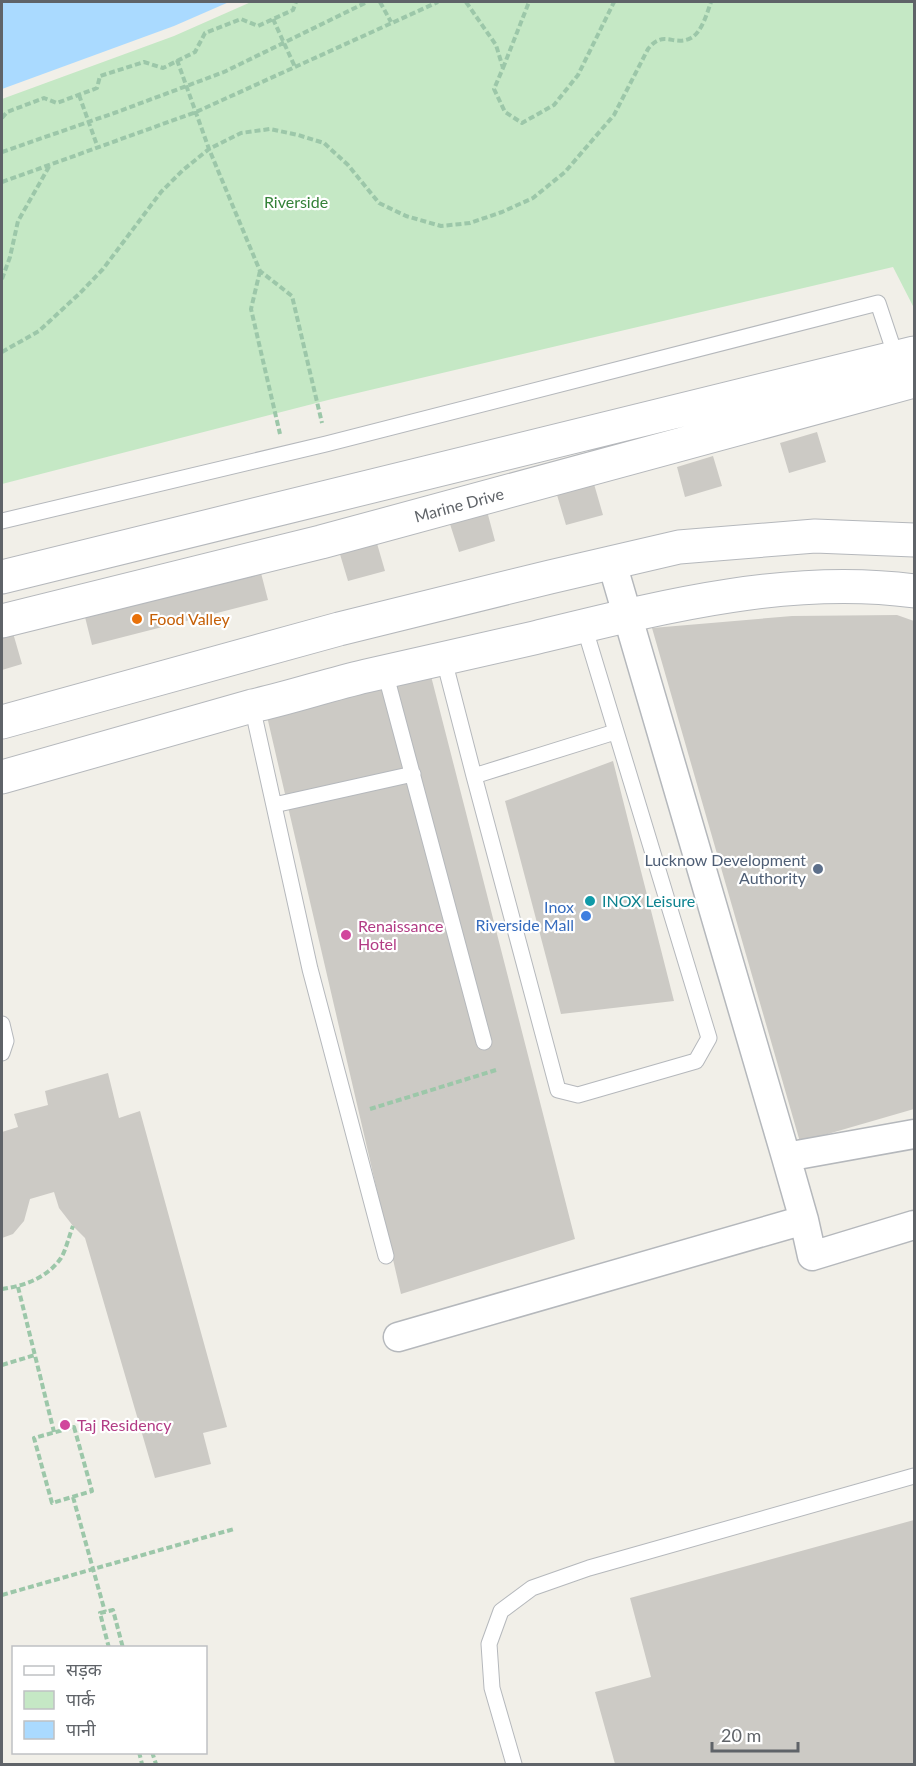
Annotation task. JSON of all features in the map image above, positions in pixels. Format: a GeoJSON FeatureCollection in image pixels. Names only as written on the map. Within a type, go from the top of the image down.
{"type":"FeatureCollection","features":[{"type":"Feature","properties":{"kind":"street"},"geometry":{"type":"LineString","coordinates":[[2,577],[909,363]]}},
{"type":"Feature","properties":{"kind":"street","name":"Marine Drive"},"geometry":{"type":"LineString","coordinates":[[2,621],[321,542],[909,363]]}},
{"type":"Feature","properties":{"kind":"street"},"geometry":{"type":"LineString","coordinates":[[2,722],[339,629],[679,547],[815,536],[915,540]]}},
{"type":"Feature","properties":{"kind":"street"},"geometry":{"type":"LineString","coordinates":[[612,562],[786,1157],[812,1256],[915,1225]]}},
{"type":"Feature","properties":{"kind":"street"},"geometry":{"type":"LineString","coordinates":[[2,777],[252,705],[277,701],[385,672],[662,607],[777,590],[876,586],[915,591]]}},
{"type":"Feature","properties":{"kind":"street"},"geometry":{"type":"LineString","coordinates":[[786,1157],[915,1134]]}},
{"type":"Feature","properties":{"kind":"street"},"geometry":{"type":"LineString","coordinates":[[398,1337],[804,1220]]}},
{"type":"Feature","properties":{"kind":"lane"},"geometry":{"type":"LineString","coordinates":[[2,520],[326,444],[878,303],[909,363]]}},
{"type":"Feature","properties":{"kind":"lane"},"geometry":{"type":"LineString","coordinates":[[444,660],[558,1090],[578,1095],[696,1061],[709,1038],[584,626]]}},
{"type":"Feature","properties":{"kind":"lane"},"geometry":{"type":"LineString","coordinates":[[385,672],[484,1042]]}},
{"type":"Feature","properties":{"kind":"lane"},"geometry":{"type":"LineString","coordinates":[[252,705],[310,969],[386,1256]]}},
{"type":"Feature","properties":{"kind":"lane"},"geometry":{"type":"LineString","coordinates":[[474,776],[615,732]]}},
{"type":"Feature","properties":{"kind":"lane"},"geometry":{"type":"LineString","coordinates":[[274,805],[413,774]]}},
{"type":"Feature","properties":{"kind":"lane"},"geometry":{"type":"LineString","coordinates":[[2,1024],[6,1041],[2,1053]]}},
{"type":"Feature","properties":{"kind":"lane"},"geometry":{"type":"LineString","coordinates":[[514,1764],[492,1688],[489,1644],[501,1611],[532,1588],[589,1568],[915,1476]]}},
{"type":"Feature","properties":{"kind":"path"},"geometry":{"type":"LineString","coordinates":[[2,118],[7,112],[44,98],[57,103],[97,88],[100,76],[144,62],[163,68],[195,52],[205,33],[241,19],[258,26],[293,10],[296,2]]}},
{"type":"Feature","properties":{"kind":"path"},"geometry":{"type":"LineString","coordinates":[[2,152],[224,72],[367,2]]}},
{"type":"Feature","properties":{"kind":"path"},"geometry":{"type":"LineString","coordinates":[[380,2],[391,22]]}},
{"type":"Feature","properties":{"kind":"path"},"geometry":{"type":"LineString","coordinates":[[2,182],[196,112],[438,2]]}},
{"type":"Feature","properties":{"kind":"path"},"geometry":{"type":"LineString","coordinates":[[466,2],[496,45],[503,68]]}},
{"type":"Feature","properties":{"kind":"path"},"geometry":{"type":"LineString","coordinates":[[529,2],[494,89],[505,112],[522,123],[554,105],[578,75],[614,2]]}},
{"type":"Feature","properties":{"kind":"path"},"geometry":{"type":"LineString","coordinates":[[3,349],[39,331],[80,293],[104,269],[161,192],[183,170],[209,149],[241,133],[270,129],[324,143],[348,165],[379,203],[406,216],[441,226],[470,223],[533,198],[565,172],[614,115],[654,41],[667,38],[680,41],[692,38],[703,22],[711,2]]}},
{"type":"Feature","properties":{"kind":"path"},"geometry":{"type":"LineString","coordinates":[[273,19],[295,67]]}},
{"type":"Feature","properties":{"kind":"path"},"geometry":{"type":"LineString","coordinates":[[177,60],[209,149],[260,271],[292,296],[326,444]]}},
{"type":"Feature","properties":{"kind":"path"},"geometry":{"type":"LineString","coordinates":[[79,95],[98,148]]}},
{"type":"Feature","properties":{"kind":"path"},"geometry":{"type":"LineString","coordinates":[[2,279],[10,257],[18,221],[50,165]]}},
{"type":"Feature","properties":{"kind":"path"},"geometry":{"type":"LineString","coordinates":[[260,271],[251,309],[284,454]]}},
{"type":"Feature","properties":{"kind":"path"},"geometry":{"type":"LineString","coordinates":[[349,1115],[496,1070]]}},
{"type":"Feature","properties":{"kind":"path"},"geometry":{"type":"LineString","coordinates":[[2,1289],[18,1287],[43,1276],[61,1258],[73,1226]]}},
{"type":"Feature","properties":{"kind":"path"},"geometry":{"type":"LineString","coordinates":[[18,1287],[54,1432]]}},
{"type":"Feature","properties":{"kind":"path"},"geometry":{"type":"LineString","coordinates":[[2,1365],[35,1355]]}},
{"type":"Feature","properties":{"kind":"path"},"geometry":{"type":"LineString","coordinates":[[74,1427],[92,1491],[52,1503],[34,1438],[54,1432],[74,1427]]}},
{"type":"Feature","properties":{"kind":"path"},"geometry":{"type":"LineString","coordinates":[[73,1497],[105,1612]]}},
{"type":"Feature","properties":{"kind":"path"},"geometry":{"type":"LineString","coordinates":[[2,1595],[234,1530]]}},
{"type":"Feature","properties":{"kind":"path"},"geometry":{"type":"LineString","coordinates":[[110,1646],[100,1613],[113,1610],[123,1646]]}},
{"type":"Feature","properties":{"kind":"green space","name":"Riverside"},"geometry":{"type":"Polygon","coordinates":[[[251,2],[914,2],[914,308],[893,267],[332,399],[2,484],[2,99],[174,36],[251,2]]]}},
{"type":"Feature","properties":{"kind":"water"},"geometry":{"type":"Polygon","coordinates":[[[2,2],[229,2],[174,26],[2,89],[2,2]]]}},
{"type":"Feature","properties":{"kind":"building"},"geometry":{"type":"Polygon","coordinates":[[[817,432],[826,462],[789,473],[780,443],[817,432]]]}},
{"type":"Feature","properties":{"kind":"building"},"geometry":{"type":"Polygon","coordinates":[[[713,456],[722,486],[685,497],[677,467],[713,456]]]}},
{"type":"Feature","properties":{"kind":"building"},"geometry":{"type":"Polygon","coordinates":[[[594,484],[603,515],[566,525],[557,495],[594,484]]]}},
{"type":"Feature","properties":{"kind":"building"},"geometry":{"type":"Polygon","coordinates":[[[487,511],[495,541],[459,552],[449,521],[487,511]]]}},
{"type":"Feature","properties":{"kind":"building"},"geometry":{"type":"Polygon","coordinates":[[[376,540],[385,571],[348,581],[339,551],[376,540]]]}},
{"type":"Feature","properties":{"kind":"building"},"geometry":{"type":"Polygon","coordinates":[[[261,573],[268,600],[92,645],[85,617],[261,573]]]}},
{"type":"Feature","properties":{"kind":"building","name":"Lucknow Development Authority"},"geometry":{"type":"Polygon","coordinates":[[[897,615],[914,621],[914,1109],[800,1142],[652,628],[792,616],[897,615]]]}},
{"type":"Feature","properties":{"kind":"building"},"geometry":{"type":"Polygon","coordinates":[[[13,633],[22,664],[2,670],[2,637],[13,633]]]}},
{"type":"Feature","properties":{"kind":"building"},"geometry":{"type":"Polygon","coordinates":[[[431,676],[575,1239],[401,1294],[266,712],[431,676]]]}},
{"type":"Feature","properties":{"kind":"building","name":"INOX Leisure"},"geometry":{"type":"Polygon","coordinates":[[[613,761],[674,1001],[561,1014],[505,801],[613,761]]]}},
{"type":"Feature","properties":{"kind":"building"},"geometry":{"type":"Polygon","coordinates":[[[108,1073],[119,1118],[140,1111],[227,1427],[203,1433],[211,1464],[155,1478],[85,1238],[59,1208],[54,1192],[30,1199],[24,1221],[13,1234],[2,1238],[2,1132],[18,1127],[14,1114],[48,1105],[45,1091],[108,1073]]]}},
{"type":"Feature","properties":{"kind":"building"},"geometry":{"type":"Polygon","coordinates":[[[914,1520],[914,1764],[615,1764],[595,1692],[651,1677],[630,1598],[914,1520]]]}},
{"type":"Feature","properties":{"kind":"place","name":"Food Valley"},"geometry":{"type":"Point","coordinates":[137,619]}},
{"type":"Feature","properties":{"kind":"place","name":"Lucknow Development Authority"},"geometry":{"type":"Point","coordinates":[818,869]}},
{"type":"Feature","properties":{"kind":"place","name":"INOX Leisure"},"geometry":{"type":"Point","coordinates":[590,901]}},
{"type":"Feature","properties":{"kind":"place","name":"Inox Riverside Mall"},"geometry":{"type":"Point","coordinates":[586,916]}},
{"type":"Feature","properties":{"kind":"place","name":"Renaissance Hotel"},"geometry":{"type":"Point","coordinates":[346,935]}},
{"type":"Feature","properties":{"kind":"place","name":"Taj Residency"},"geometry":{"type":"Point","coordinates":[65,1425]}}]}
